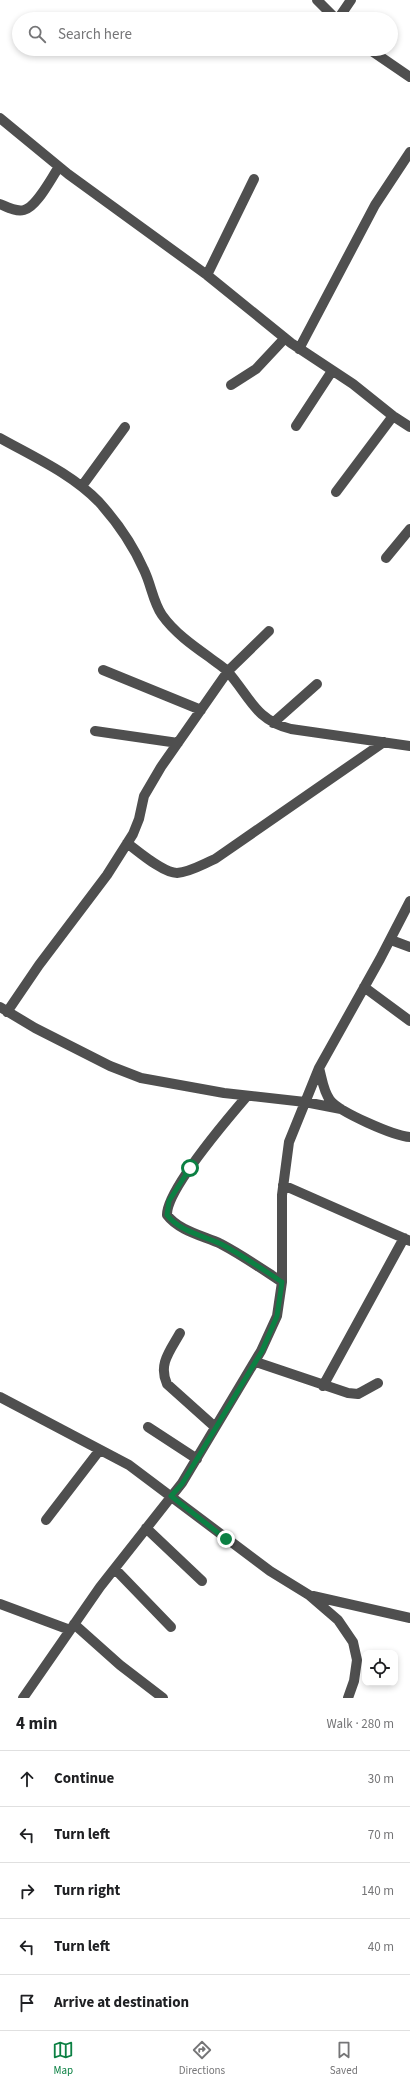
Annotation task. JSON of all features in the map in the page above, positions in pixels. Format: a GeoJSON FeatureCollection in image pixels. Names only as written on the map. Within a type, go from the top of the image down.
{"type":"FeatureCollection","features":[{"type":"Feature","properties":{"kind":"street"},"geometry":{"type":"LineString","coordinates":[[317,0],[330,12]]}},
{"type":"Feature","properties":{"kind":"street"},"geometry":{"type":"LineString","coordinates":[[342,12],[351,0]]}},
{"type":"Feature","properties":{"kind":"street"},"geometry":{"type":"LineString","coordinates":[[379,56],[410,77]]}},
{"type":"Feature","properties":{"kind":"street"},"geometry":{"type":"LineString","coordinates":[[1,121],[59,167],[207,275],[299,349],[353,384],[393,416],[410,427]]}},
{"type":"Feature","properties":{"kind":"street"},"geometry":{"type":"LineString","coordinates":[[299,349],[375,205],[410,152]]}},
{"type":"Feature","properties":{"kind":"street"},"geometry":{"type":"LineString","coordinates":[[0,204],[13,210],[23,211],[32,207],[59,167]]}},
{"type":"Feature","properties":{"kind":"street"},"geometry":{"type":"LineString","coordinates":[[207,275],[254,179]]}},
{"type":"Feature","properties":{"kind":"street"},"geometry":{"type":"LineString","coordinates":[[231,385],[256,369],[285,338]]}},
{"type":"Feature","properties":{"kind":"street"},"geometry":{"type":"LineString","coordinates":[[296,426],[332,371]]}},
{"type":"Feature","properties":{"kind":"street"},"geometry":{"type":"LineString","coordinates":[[336,492],[393,416]]}},
{"type":"Feature","properties":{"kind":"street"},"geometry":{"type":"LineString","coordinates":[[82,486],[124,427]]}},
{"type":"Feature","properties":{"kind":"street"},"geometry":{"type":"LineString","coordinates":[[0,438],[82,486],[98,502],[121,530],[144,569],[161,613],[168,622],[196,648],[228,671],[252,705],[273,723],[291,728],[410,746]]}},
{"type":"Feature","properties":{"kind":"street"},"geometry":{"type":"LineString","coordinates":[[386,558],[410,529]]}},
{"type":"Feature","properties":{"kind":"street"},"geometry":{"type":"LineString","coordinates":[[269,631],[228,671],[178,743],[144,796],[139,820],[107,875],[4,1009],[35,1028],[132,1075],[150,1080],[247,1096],[305,1102],[341,1109],[382,1129],[410,1137]]}},
{"type":"Feature","properties":{"kind":"street"},"geometry":{"type":"LineString","coordinates":[[103,670],[201,710]]}},
{"type":"Feature","properties":{"kind":"street"},"geometry":{"type":"LineString","coordinates":[[273,723],[317,684]]}},
{"type":"Feature","properties":{"kind":"street"},"geometry":{"type":"LineString","coordinates":[[95,730],[178,743]]}},
{"type":"Feature","properties":{"kind":"street"},"geometry":{"type":"LineString","coordinates":[[127,843],[166,871],[177,873],[192,869],[221,854],[384,742]]}},
{"type":"Feature","properties":{"kind":"street"},"geometry":{"type":"LineString","coordinates":[[24,1698],[72,1627],[146,1528],[182,1484],[215,1427],[256,1362],[277,1316],[282,1282],[283,1185],[289,1142],[319,1068],[391,940],[410,901]]}},
{"type":"Feature","properties":{"kind":"street"},"geometry":{"type":"LineString","coordinates":[[391,940],[410,947]]}},
{"type":"Feature","properties":{"kind":"street"},"geometry":{"type":"LineString","coordinates":[[364,987],[410,1021]]}},
{"type":"Feature","properties":{"kind":"street"},"geometry":{"type":"LineString","coordinates":[[319,1068],[328,1097],[341,1109]]}},
{"type":"Feature","properties":{"kind":"street"},"geometry":{"type":"LineString","coordinates":[[247,1096],[216,1131],[190,1168],[169,1201],[167,1215],[170,1220],[182,1227],[234,1251],[282,1282]]}},
{"type":"Feature","properties":{"kind":"street"},"geometry":{"type":"LineString","coordinates":[[283,1185],[407,1240],[323,1386]]}},
{"type":"Feature","properties":{"kind":"street"},"geometry":{"type":"LineString","coordinates":[[180,1333],[164,1361],[164,1376],[167,1384],[215,1427]]}},
{"type":"Feature","properties":{"kind":"street"},"geometry":{"type":"LineString","coordinates":[[256,1362],[348,1394],[358,1394],[378,1383]]}},
{"type":"Feature","properties":{"kind":"street"},"geometry":{"type":"LineString","coordinates":[[0,1396],[19,1405],[99,1451],[129,1465],[195,1516],[264,1566],[310,1595],[338,1620],[353,1642],[357,1660],[354,1681],[348,1698]]}},
{"type":"Feature","properties":{"kind":"street"},"geometry":{"type":"LineString","coordinates":[[148,1427],[197,1459]]}},
{"type":"Feature","properties":{"kind":"street"},"geometry":{"type":"LineString","coordinates":[[46,1520],[99,1451]]}},
{"type":"Feature","properties":{"kind":"street"},"geometry":{"type":"LineString","coordinates":[[146,1528],[202,1581]]}},
{"type":"Feature","properties":{"kind":"street"},"geometry":{"type":"LineString","coordinates":[[115,1569],[171,1627]]}},
{"type":"Feature","properties":{"kind":"street"},"geometry":{"type":"LineString","coordinates":[[310,1595],[410,1618]]}},
{"type":"Feature","properties":{"kind":"street"},"geometry":{"type":"LineString","coordinates":[[0,1604],[72,1627],[163,1698]]}},
{"type":"Feature","properties":{"kind":"route"},"geometry":{"type":"LineString","coordinates":[[190,1168],[169,1201],[167,1215],[170,1220],[241,1255],[282,1282],[277,1316],[262,1351],[182,1484],[171,1496],[226,1539]]}}]}
